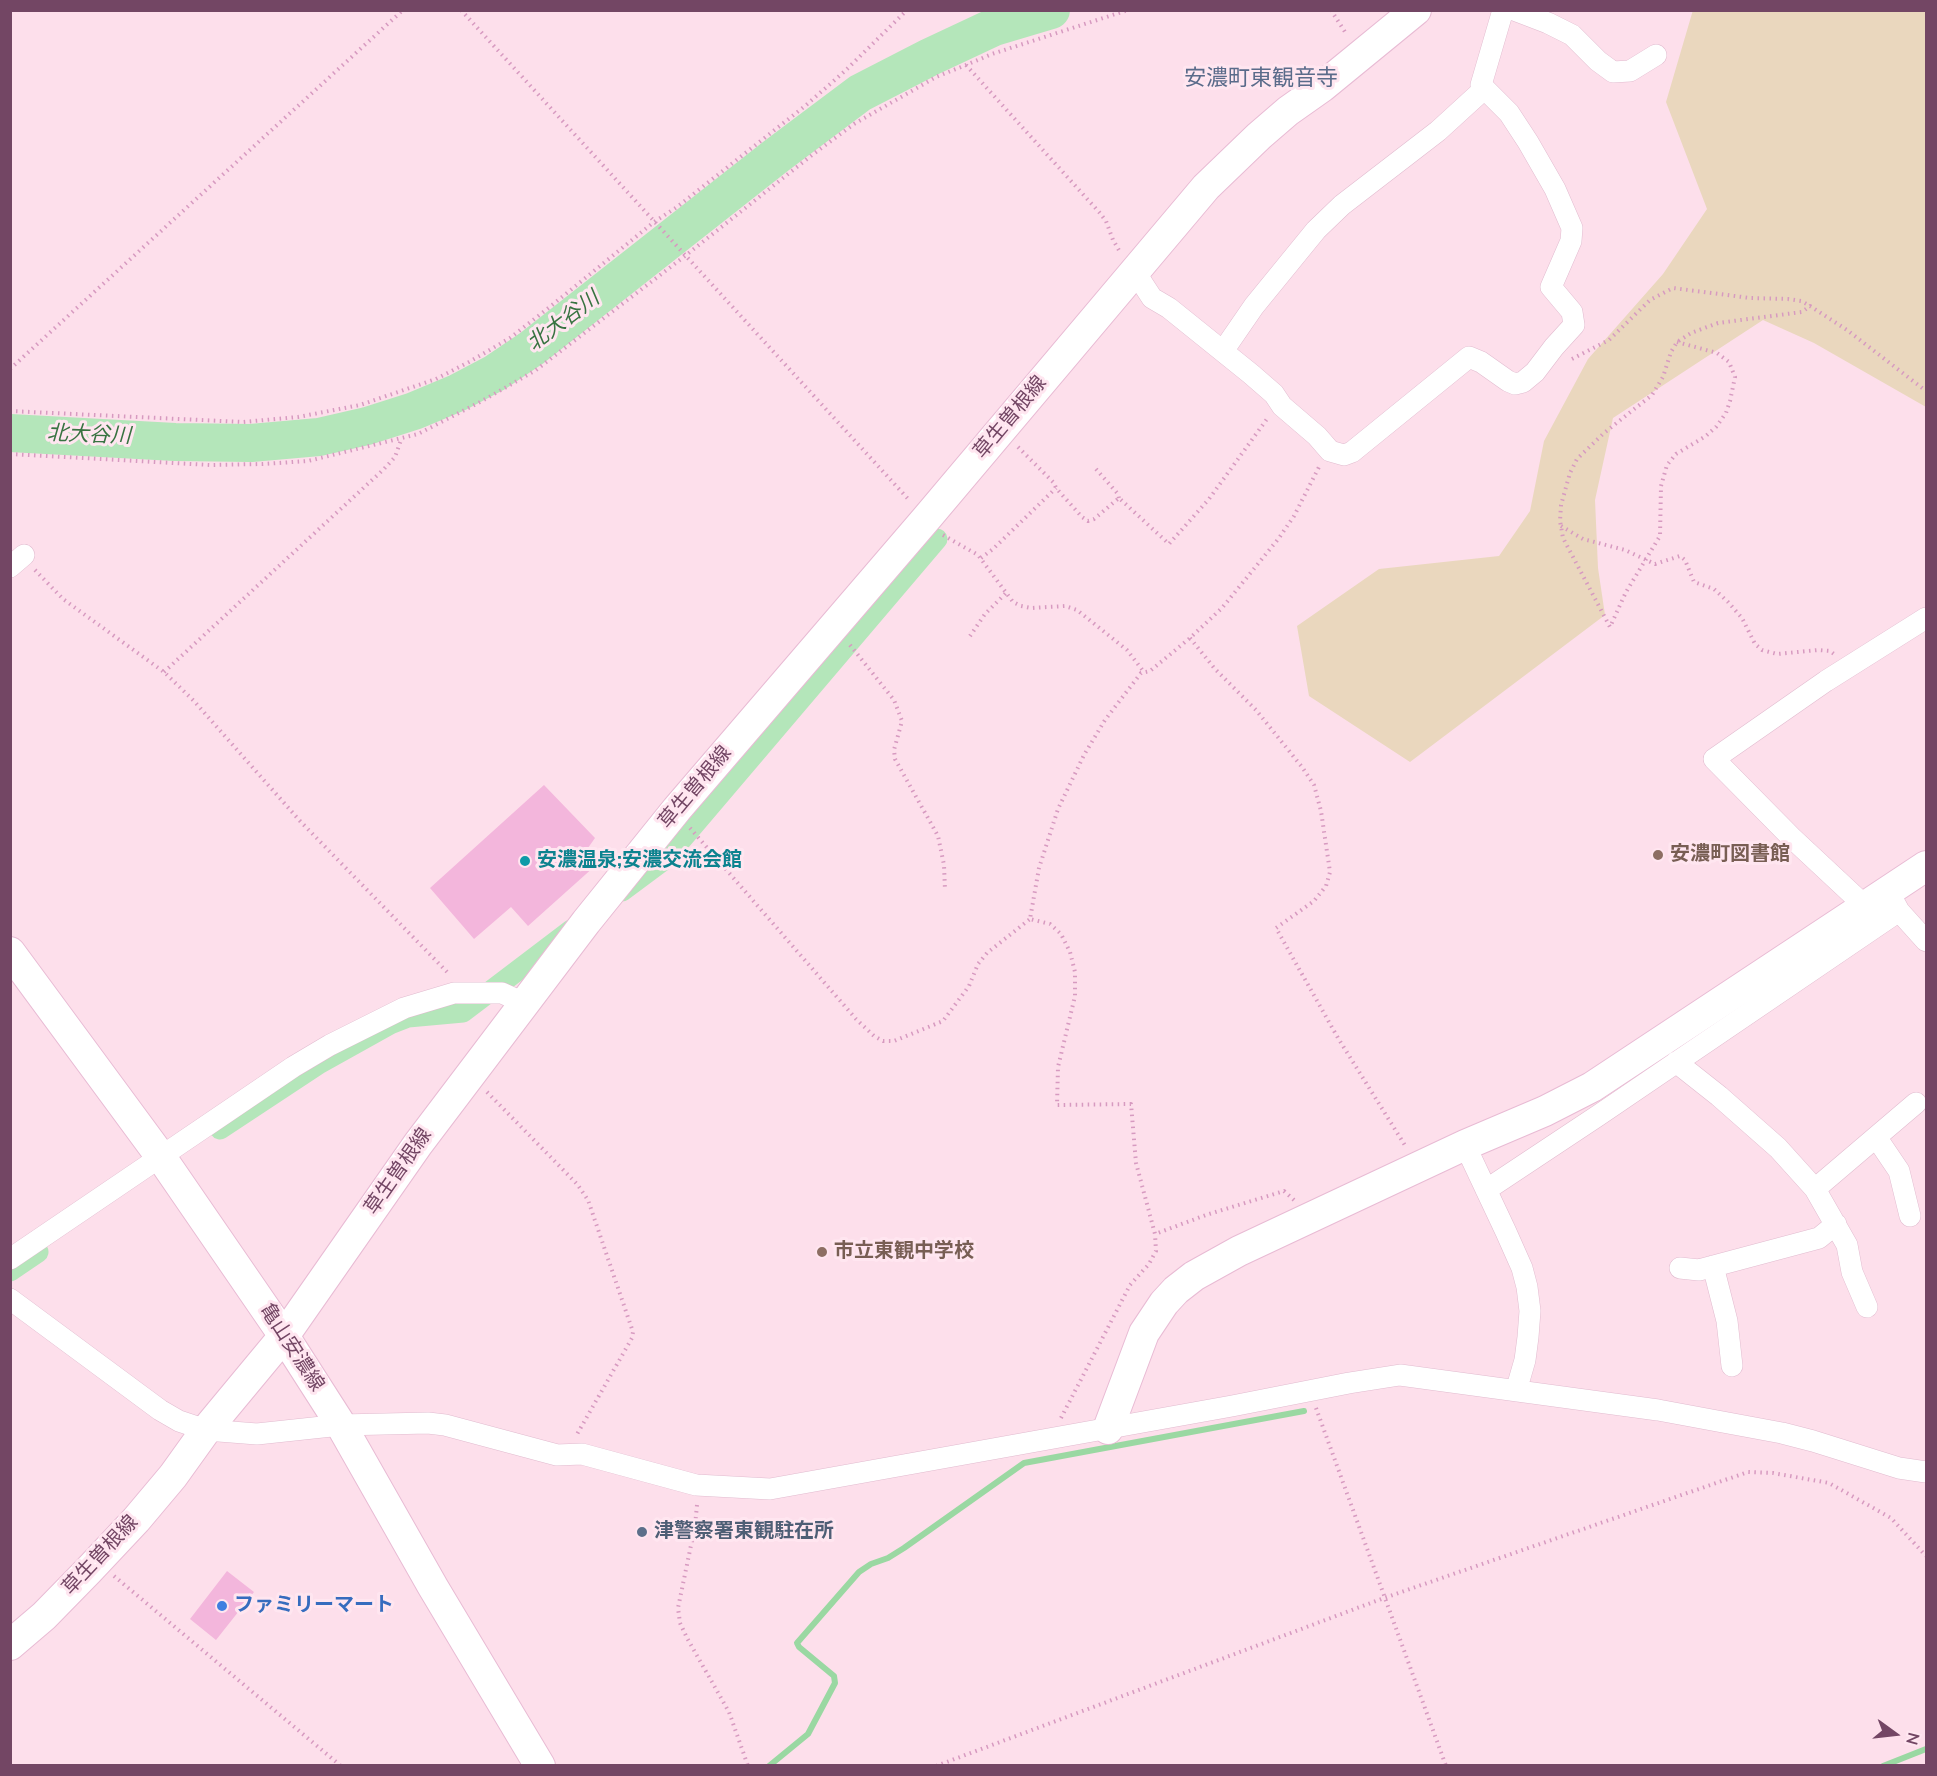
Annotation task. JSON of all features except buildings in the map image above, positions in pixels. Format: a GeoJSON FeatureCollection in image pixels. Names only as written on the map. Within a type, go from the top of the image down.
{"type":"FeatureCollection","features":[{"type":"Feature","properties":{"kind":"main road","name":"草生曽根線"},"geometry":{"type":"LineString","coordinates":[[10,1645],[44,1616],[136,1520],[173,1476],[206,1430],[284,1336],[418,1144],[524,1003],[674,813],[1206,187],[1288,111],[1322,87],[1416,10]]}},
{"type":"Feature","properties":{"kind":"main road"},"geometry":{"type":"LineString","coordinates":[[1108,1429],[1144,1333],[1153,1317],[1176,1290],[1215,1262],[1309,1220],[1465,1145],[1545,1111],[1592,1087],[1885,903],[1926,866]]}},
{"type":"Feature","properties":{"kind":"main road","name":"亀山安濃線"},"geometry":{"type":"LineString","coordinates":[[10,952],[161,1157],[284,1336],[341,1425],[433,1587],[540,1766]]}},
{"type":"Feature","properties":{"kind":"street"},"geometry":{"type":"LineString","coordinates":[[1136,271],[1152,298],[1169,308],[1274,394],[1330,451],[1344,455],[1352,452],[1469,357],[1515,384],[1523,382],[1535,372],[1554,346],[1574,325],[1572,312],[1551,287],[1571,241],[1572,228],[1555,189],[1528,142],[1509,113],[1481,85],[1503,10]]}},
{"type":"Feature","properties":{"kind":"street"},"geometry":{"type":"LineString","coordinates":[[1514,10],[1572,35],[1598,61],[1613,72],[1630,71],[1656,55]]}},
{"type":"Feature","properties":{"kind":"street"},"geometry":{"type":"LineString","coordinates":[[1223,351],[1254,306],[1316,230],[1342,205],[1438,131],[1484,89]]}},
{"type":"Feature","properties":{"kind":"street"},"geometry":{"type":"LineString","coordinates":[[1926,618],[1845,669],[1714,759],[1791,837],[1885,903],[1926,941]]}},
{"type":"Feature","properties":{"kind":"street"},"geometry":{"type":"LineString","coordinates":[[1486,1190],[1676,1062],[1885,903]]}},
{"type":"Feature","properties":{"kind":"street"},"geometry":{"type":"LineString","coordinates":[[10,1259],[293,1067],[330,1045],[404,1008],[454,993],[502,993],[524,1003]]}},
{"type":"Feature","properties":{"kind":"street"},"geometry":{"type":"LineString","coordinates":[[1676,1062],[1778,1148],[1815,1189],[1847,1245],[1852,1272],[1867,1307]]}},
{"type":"Feature","properties":{"kind":"street"},"geometry":{"type":"LineString","coordinates":[[1815,1189],[1916,1103]]}},
{"type":"Feature","properties":{"kind":"street"},"geometry":{"type":"LineString","coordinates":[[1876,1137],[1899,1171],[1910,1216]]}},
{"type":"Feature","properties":{"kind":"street"},"geometry":{"type":"LineString","coordinates":[[1465,1145],[1522,1268],[1527,1287],[1530,1311],[1528,1336],[1525,1360],[1516,1391]]}},
{"type":"Feature","properties":{"kind":"street"},"geometry":{"type":"LineString","coordinates":[[1680,1268],[1700,1270],[1819,1238],[1836,1224]]}},
{"type":"Feature","properties":{"kind":"street"},"geometry":{"type":"LineString","coordinates":[[1713,1266],[1727,1321],[1732,1366]]}},
{"type":"Feature","properties":{"kind":"street"},"geometry":{"type":"LineString","coordinates":[[10,1299],[160,1410],[179,1421],[206,1430],[257,1434],[341,1425],[428,1423],[445,1425],[558,1455],[582,1454],[699,1486],[770,1489],[1108,1429],[1349,1383],[1400,1376],[1658,1410],[1782,1433],[1899,1468],[1926,1472]]}},
{"type":"Feature","properties":{"kind":"path"},"geometry":{"type":"LineString","coordinates":[[10,369],[403,10]]}},
{"type":"Feature","properties":{"kind":"path"},"geometry":{"type":"LineString","coordinates":[[461,10],[926,519],[944,536],[981,558],[1013,602],[1030,608],[1065,606],[1077,610],[1126,650],[1144,672]]}},
{"type":"Feature","properties":{"kind":"path"},"geometry":{"type":"LineString","coordinates":[[10,411],[243,422],[298,417],[360,405],[436,379],[510,338],[656,224],[805,106],[845,71],[907,10]]}},
{"type":"Feature","properties":{"kind":"path"},"geometry":{"type":"LineString","coordinates":[[10,454],[210,465],[263,464],[308,460],[401,439],[427,430],[536,370],[854,124],[936,77],[966,64],[1128,10]]}},
{"type":"Feature","properties":{"kind":"path"},"geometry":{"type":"LineString","coordinates":[[966,64],[1099,212],[1106,221],[1121,254],[1136,271]]}},
{"type":"Feature","properties":{"kind":"path"},"geometry":{"type":"LineString","coordinates":[[1535,372],[1554,369],[1610,340],[1650,300],[1673,288],[1750,298],[1801,301],[1847,330],[1926,391]]}},
{"type":"Feature","properties":{"kind":"path"},"geometry":{"type":"LineString","coordinates":[[1677,342],[1723,356],[1730,362],[1735,377],[1726,413],[1716,427],[1706,436],[1676,454],[1667,465],[1661,486],[1660,537],[1626,592],[1610,627],[1563,538],[1561,505],[1577,459],[1604,433],[1652,395],[1664,377],[1671,352],[1677,342],[1691,333],[1718,323],[1802,312],[1810,306]]}},
{"type":"Feature","properties":{"kind":"path"},"geometry":{"type":"LineString","coordinates":[[1096,469],[1119,498],[1169,544],[1209,499],[1279,401]]}},
{"type":"Feature","properties":{"kind":"path"},"geometry":{"type":"LineString","coordinates":[[1000,431],[1054,483],[1082,517],[1089,521],[1119,498]]}},
{"type":"Feature","properties":{"kind":"path"},"geometry":{"type":"LineString","coordinates":[[164,672],[384,469],[395,457],[401,439]]}},
{"type":"Feature","properties":{"kind":"path"},"geometry":{"type":"LineString","coordinates":[[674,813],[699,836],[856,1019],[874,1036],[883,1041],[894,1041],[943,1021],[969,986],[978,964],[987,953],[1030,919],[1039,867],[1058,809],[1084,755],[1105,720],[1141,673],[1150,671],[1222,608],[1279,538],[1294,516],[1315,472],[1330,451]]}},
{"type":"Feature","properties":{"kind":"path"},"geometry":{"type":"LineString","coordinates":[[981,558],[1056,488]]}},
{"type":"Feature","properties":{"kind":"path"},"geometry":{"type":"LineString","coordinates":[[1561,526],[1583,539],[1625,550],[1655,564],[1680,556],[1685,560],[1694,582],[1714,589],[1728,602],[1742,618],[1755,644],[1762,650],[1777,654],[1830,651],[1845,669]]}},
{"type":"Feature","properties":{"kind":"path"},"geometry":{"type":"LineString","coordinates":[[17,561],[99,627],[164,672],[194,701],[300,821],[453,978],[454,993]]}},
{"type":"Feature","properties":{"kind":"path"},"geometry":{"type":"LineString","coordinates":[[970,636],[985,614],[1007,593]]}},
{"type":"Feature","properties":{"kind":"path"},"geometry":{"type":"LineString","coordinates":[[832,628],[846,639],[894,700],[902,721],[894,750],[895,759],[938,836],[944,865],[945,890]]}},
{"type":"Feature","properties":{"kind":"path"},"geometry":{"type":"LineString","coordinates":[[1190,638],[1215,669],[1256,710],[1302,766],[1314,785],[1321,811],[1330,872],[1326,886],[1314,901],[1276,928],[1338,1038],[1419,1168]]}},
{"type":"Feature","properties":{"kind":"path"},"geometry":{"type":"LineString","coordinates":[[1030,919],[1050,924],[1061,934],[1070,952],[1075,972],[1075,996],[1058,1067],[1057,1105],[1131,1104],[1136,1163],[1155,1234],[1156,1251],[1130,1285],[1055,1429],[1055,1438]]}},
{"type":"Feature","properties":{"kind":"path"},"geometry":{"type":"LineString","coordinates":[[470,1075],[577,1184],[588,1200],[633,1332],[632,1338],[579,1429],[569,1454]]}},
{"type":"Feature","properties":{"kind":"path"},"geometry":{"type":"LineString","coordinates":[[1155,1234],[1206,1215],[1284,1191],[1290,1195],[1309,1220]]}},
{"type":"Feature","properties":{"kind":"path"},"geometry":{"type":"LineString","coordinates":[[1310,1391],[1446,1766]]}},
{"type":"Feature","properties":{"kind":"path"},"geometry":{"type":"LineString","coordinates":[[936,1766],[1384,1598],[1748,1472],[1773,1473],[1829,1483],[1891,1518],[1926,1556]]}},
{"type":"Feature","properties":{"kind":"path"},"geometry":{"type":"LineString","coordinates":[[699,1486],[695,1526],[678,1608],[680,1623],[729,1712],[748,1766]]}},
{"type":"Feature","properties":{"kind":"path"},"geometry":{"type":"LineString","coordinates":[[111,1574],[341,1766]]}},
{"type":"Feature","properties":{"kind":"shaded area"},"geometry":{"type":"Polygon","coordinates":[[[1693,10],[1926,11],[1926,407],[1814,343],[1763,320],[1613,418],[1595,500],[1598,568],[1605,615],[1410,762],[1309,696],[1297,626],[1379,569],[1499,556],[1530,511],[1544,441],[1588,359],[1663,274],[1707,209],[1666,102],[1693,10]]]}},
{"type":"Feature","properties":{"kind":"waterway","name":"北大谷川"},"geometry":{"type":"LineString","coordinates":[[10,433],[175,442],[251,443],[319,437],[367,426],[414,411],[457,393],[495,373],[532,348],[776,156],[860,93],[994,27],[1051,10]]}},
{"type":"Feature","properties":{"kind":"waterway"},"geometry":{"type":"LineString","coordinates":[[622,891],[665,859],[937,539]]}},
{"type":"Feature","properties":{"kind":"waterway"},"geometry":{"type":"LineString","coordinates":[[220,1129],[320,1063],[390,1024],[408,1017],[463,1012],[571,930]]}},
{"type":"Feature","properties":{"kind":"waterway"},"geometry":{"type":"LineString","coordinates":[[10,1271],[38,1252]]}},
{"type":"Feature","properties":{"kind":"waterway"},"geometry":{"type":"LineString","coordinates":[[769,1766],[808,1734],[835,1683],[834,1676],[797,1643],[859,1572],[871,1564],[888,1558],[904,1548],[1024,1463],[1304,1411]]}},
{"type":"Feature","properties":{"kind":"waterway"},"geometry":{"type":"LineString","coordinates":[[1883,1766],[1926,1749]]}},
{"type":"Feature","properties":{"kind":"place","name":"安濃町図書館"},"geometry":{"type":"Point","coordinates":[1658,855]}},
{"type":"Feature","properties":{"kind":"place","name":"安濃温泉;安濃交流会館"},"geometry":{"type":"Point","coordinates":[525,861]}},
{"type":"Feature","properties":{"kind":"place","name":"市立東観中学校"},"geometry":{"type":"Point","coordinates":[822,1252]}},
{"type":"Feature","properties":{"kind":"place","name":"津警察署東観駐在所"},"geometry":{"type":"Point","coordinates":[642,1532]}},
{"type":"Feature","properties":{"kind":"place","name":"ファミリーマート"},"geometry":{"type":"Point","coordinates":[222,1606]}},
{"type":"Feature","properties":{"kind":"district","name":"安濃町東観音寺"},"geometry":{"type":"Point","coordinates":[1261,80]}}]}
